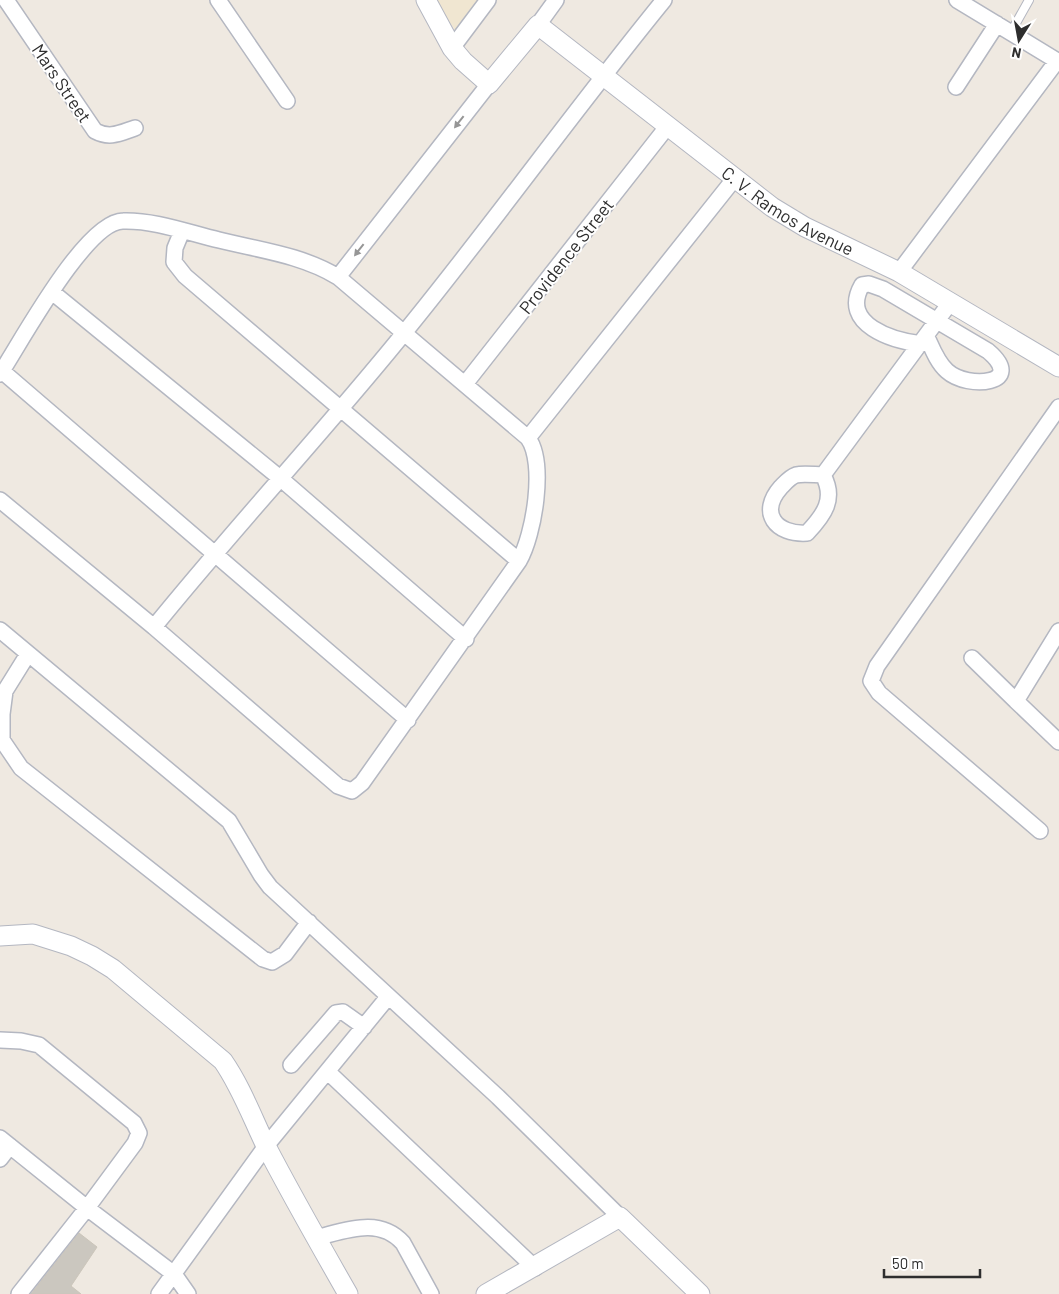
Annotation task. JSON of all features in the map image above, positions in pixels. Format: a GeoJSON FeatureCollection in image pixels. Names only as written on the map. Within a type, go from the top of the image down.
{"type":"FeatureCollection","features":[{"type":"Feature","properties":{"kind":"street","name":"Mars Street"},"geometry":{"type":"LineString","coordinates":[[6,0],[95,131],[104,136],[113,136],[136,128]]}},
{"type":"Feature","properties":{"kind":"street"},"geometry":{"type":"LineString","coordinates":[[218,0],[288,101]]}},
{"type":"Feature","properties":{"kind":"street"},"geometry":{"type":"LineString","coordinates":[[426,0],[452,48],[463,61],[489,84]]}},
{"type":"Feature","properties":{"kind":"street"},"geometry":{"type":"LineString","coordinates":[[452,48],[488,0]]}},
{"type":"Feature","properties":{"kind":"street"},"geometry":{"type":"LineString","coordinates":[[338,277],[556,0]]}},
{"type":"Feature","properties":{"kind":"street"},"geometry":{"type":"LineString","coordinates":[[154,627],[214,553],[404,333],[602,76],[664,0]]}},
{"type":"Feature","properties":{"kind":"street"},"geometry":{"type":"LineString","coordinates":[[898,272],[1058,61],[957,0]]}},
{"type":"Feature","properties":{"kind":"street"},"geometry":{"type":"LineString","coordinates":[[956,87],[998,24]]}},
{"type":"Feature","properties":{"kind":"street","name":"C. V. Ramos Avenue"},"geometry":{"type":"LineString","coordinates":[[538,25],[666,127],[788,217],[898,272],[1059,367]]}},
{"type":"Feature","properties":{"kind":"street","name":"Providence Street"},"geometry":{"type":"LineString","coordinates":[[465,384],[666,127]]}},
{"type":"Feature","properties":{"kind":"street"},"geometry":{"type":"LineString","coordinates":[[528,438],[735,178]]}},
{"type":"Feature","properties":{"kind":"street"},"geometry":{"type":"LineString","coordinates":[[0,500],[154,627],[345,790],[352,791],[358,788],[408,720],[466,639],[519,561],[527,547],[536,498],[533,445],[528,438],[338,277],[307,261],[182,231],[122,221],[110,224],[84,246],[1,372],[408,720]]}},
{"type":"Feature","properties":{"kind":"street"},"geometry":{"type":"LineString","coordinates":[[182,231],[175,248],[174,262],[185,276],[342,407],[519,561]]}},
{"type":"Feature","properties":{"kind":"street"},"geometry":{"type":"LineString","coordinates":[[868,284],[884,289],[938,320],[997,359],[1001,367],[1000,374],[996,380],[980,382],[958,378],[941,365],[925,340],[894,340],[871,328],[864,320],[857,302],[858,292],[862,285],[868,284]]}},
{"type":"Feature","properties":{"kind":"street"},"geometry":{"type":"LineString","coordinates":[[52,292],[280,478],[466,639]]}},
{"type":"Feature","properties":{"kind":"street"},"geometry":{"type":"LineString","coordinates":[[824,475],[925,340],[950,303]]}},
{"type":"Feature","properties":{"kind":"street"},"geometry":{"type":"LineString","coordinates":[[1040,831],[879,693],[871,681],[877,666],[1059,407]]}},
{"type":"Feature","properties":{"kind":"street"},"geometry":{"type":"LineString","coordinates":[[795,475],[824,475],[830,495],[828,506],[815,524],[807,533],[796,533],[780,528],[773,521],[770,511],[772,499],[780,488],[795,475]]}},
{"type":"Feature","properties":{"kind":"street"},"geometry":{"type":"LineString","coordinates":[[0,630],[229,821],[265,881],[498,1097],[620,1217],[692,1292]]}},
{"type":"Feature","properties":{"kind":"street"},"geometry":{"type":"LineString","coordinates":[[1016,701],[1059,631]]}},
{"type":"Feature","properties":{"kind":"street"},"geometry":{"type":"LineString","coordinates":[[28,654],[5,691],[1,740],[21,768],[263,959],[272,962],[279,959],[309,922]]}},
{"type":"Feature","properties":{"kind":"street"},"geometry":{"type":"LineString","coordinates":[[972,658],[1059,742]]}},
{"type":"Feature","properties":{"kind":"street"},"geometry":{"type":"LineString","coordinates":[[0,936],[33,934],[71,946],[92,956],[113,969],[223,1061],[232,1075],[266,1146],[315,1238],[348,1294]]}},
{"type":"Feature","properties":{"kind":"street"},"geometry":{"type":"LineString","coordinates":[[159,1294],[266,1146],[388,997]]}},
{"type":"Feature","properties":{"kind":"street"},"geometry":{"type":"LineString","coordinates":[[292,1065],[336,1013],[343,1012],[364,1027]]}},
{"type":"Feature","properties":{"kind":"street"},"geometry":{"type":"LineString","coordinates":[[0,1040],[21,1041],[39,1046],[134,1123],[139,1133],[135,1143],[87,1208],[19,1294]]}},
{"type":"Feature","properties":{"kind":"street"},"geometry":{"type":"LineString","coordinates":[[328,1072],[534,1268]]}},
{"type":"Feature","properties":{"kind":"street"},"geometry":{"type":"LineString","coordinates":[[0,1159],[5,1142],[87,1208],[174,1274],[188,1294]]}},
{"type":"Feature","properties":{"kind":"street"},"geometry":{"type":"LineString","coordinates":[[486,1294],[620,1217]]}},
{"type":"Feature","properties":{"kind":"street"},"geometry":{"type":"LineString","coordinates":[[315,1238],[368,1226],[386,1230],[397,1236],[403,1243],[430,1294]]}},
{"type":"Feature","properties":{"kind":"lane"},"geometry":{"type":"LineString","coordinates":[[1011,32],[1029,0]]}},
{"type":"Feature","properties":{"kind":"shaded area"},"geometry":{"type":"Polygon","coordinates":[[[435,0],[478,0],[455,30],[435,0]]]}},
{"type":"Feature","properties":{"kind":"building"},"geometry":{"type":"Polygon","coordinates":[[[79,1233],[97,1247],[71,1286],[81,1294],[31,1294],[79,1233]]]}}]}
